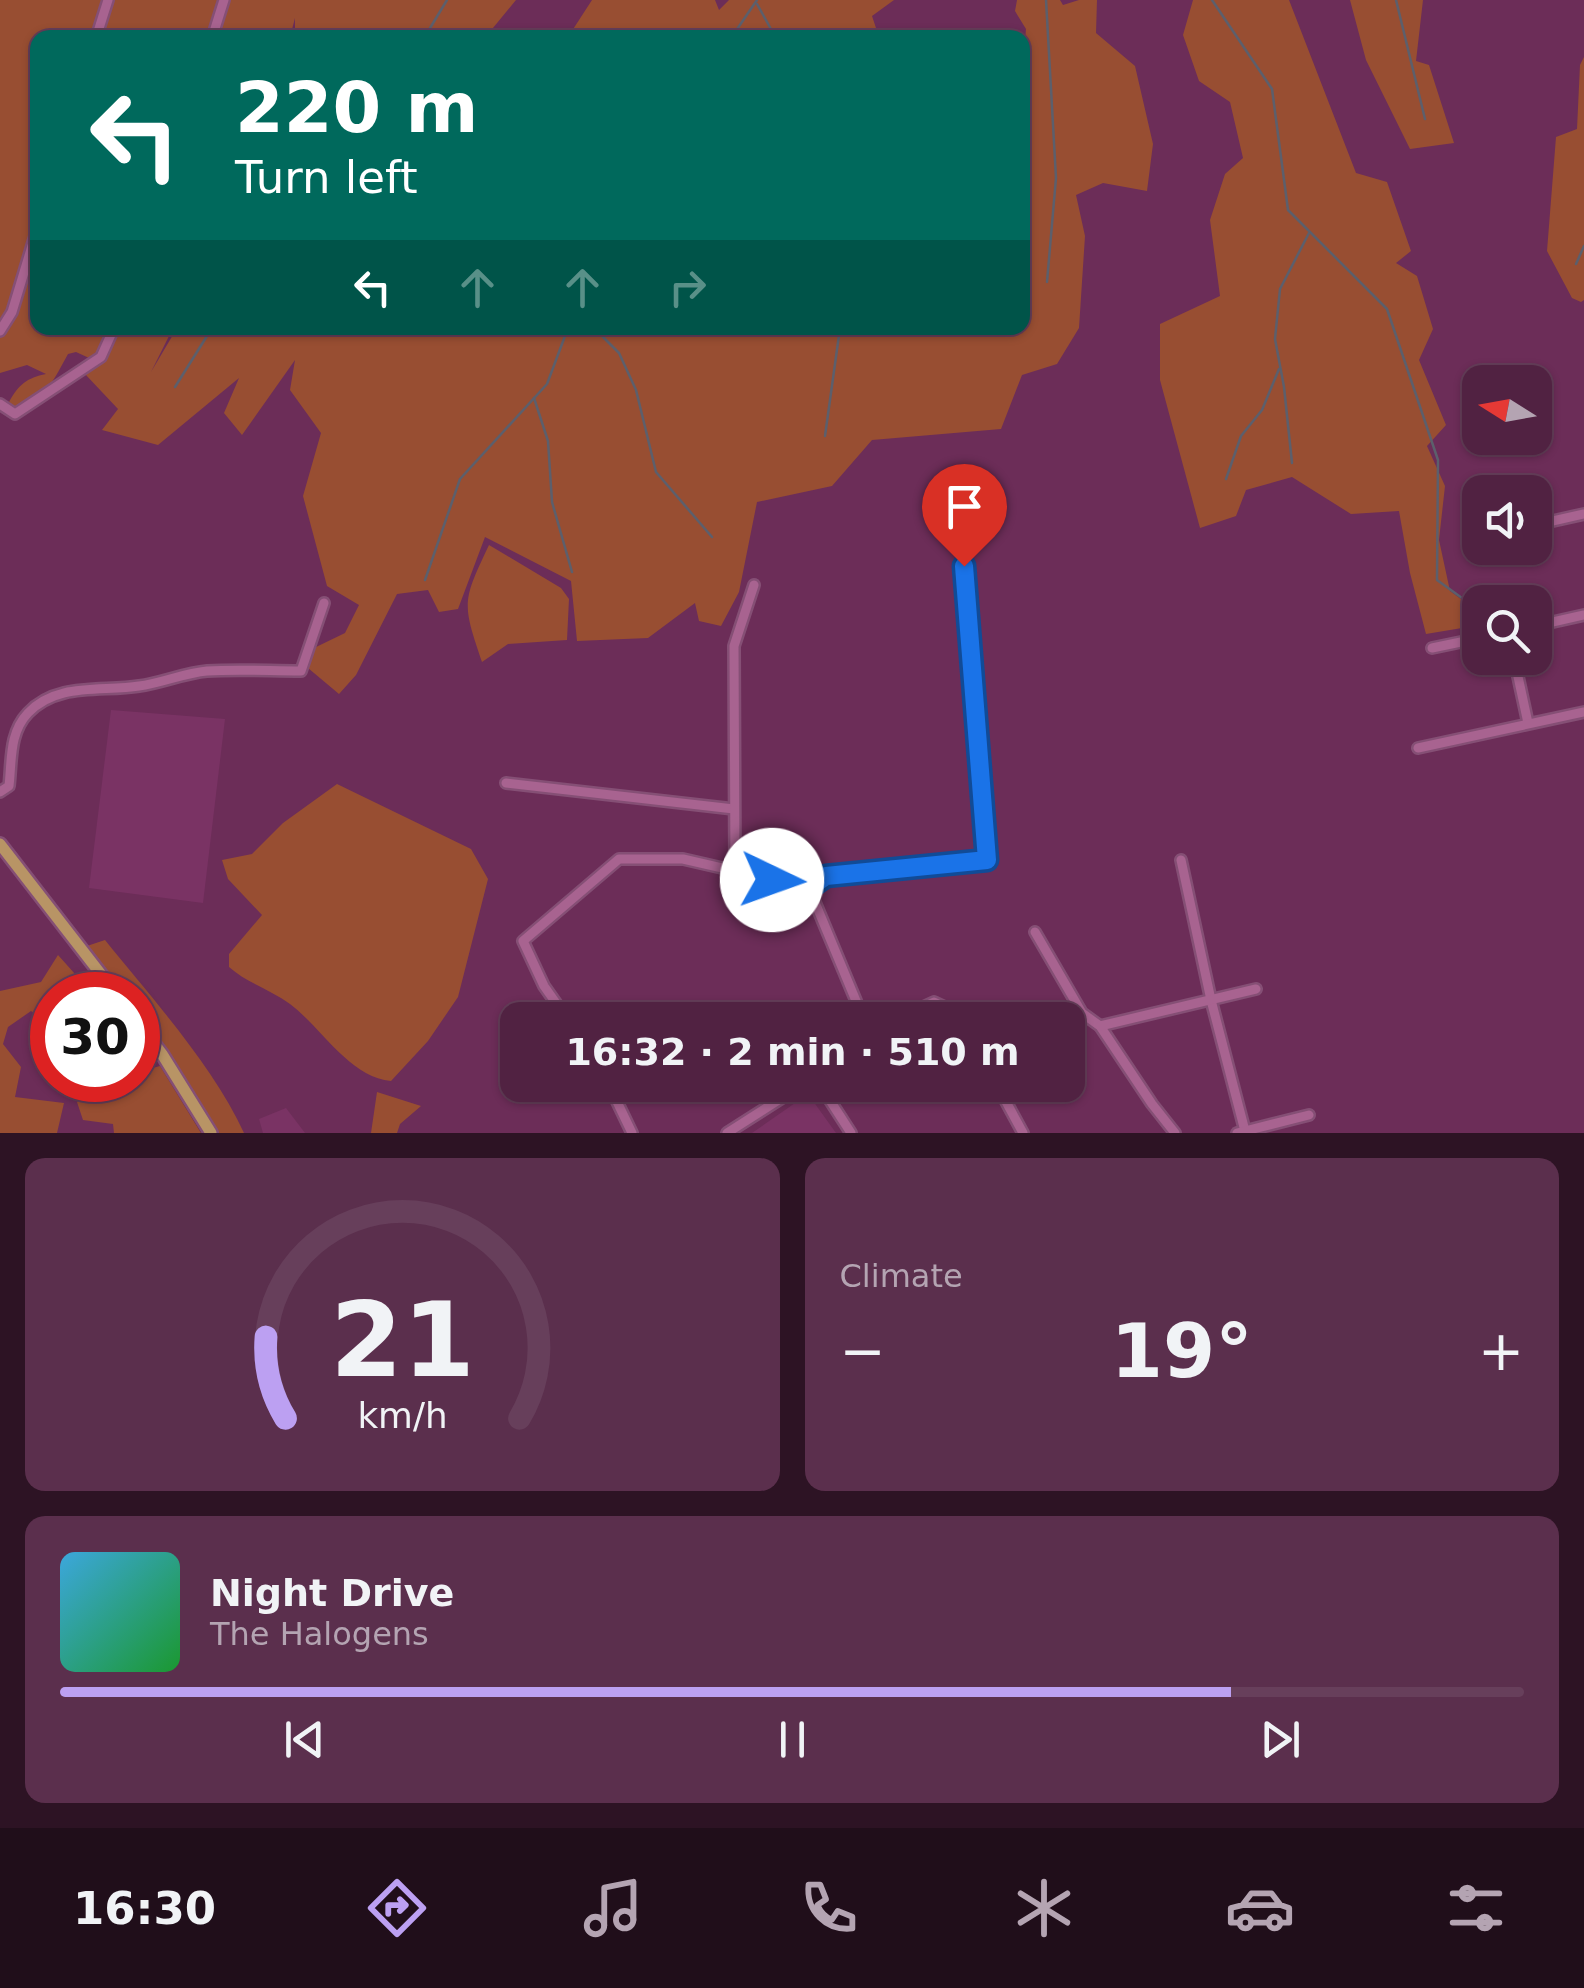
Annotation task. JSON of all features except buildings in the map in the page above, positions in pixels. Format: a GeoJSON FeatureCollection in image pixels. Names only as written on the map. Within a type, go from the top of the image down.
{"type":"FeatureCollection","features":[{"type":"Feature","properties":{"kind":"main road"},"geometry":{"type":"LineString","coordinates":[[0,844],[99,972]]}},
{"type":"Feature","properties":{"kind":"main road"},"geometry":{"type":"LineString","coordinates":[[160,1051],[211,1133]]}},
{"type":"Feature","properties":{"kind":"street"},"geometry":{"type":"LineString","coordinates":[[99,30],[108,0]]}},
{"type":"Feature","properties":{"kind":"street"},"geometry":{"type":"LineString","coordinates":[[215,30],[224,0]]}},
{"type":"Feature","properties":{"kind":"street"},"geometry":{"type":"LineString","coordinates":[[0,330],[12,312],[30,252]]}},
{"type":"Feature","properties":{"kind":"street"},"geometry":{"type":"LineString","coordinates":[[0,404],[15,414],[29,407],[101,357],[111,335]]}},
{"type":"Feature","properties":{"kind":"street"},"geometry":{"type":"LineString","coordinates":[[1552,521],[1584,514]]}},
{"type":"Feature","properties":{"kind":"street"},"geometry":{"type":"LineString","coordinates":[[555,1002],[524,940],[619,859],[683,859],[809,888],[826,876],[987,860],[964,566]]}},
{"type":"Feature","properties":{"kind":"street"},"geometry":{"type":"LineString","coordinates":[[735,871],[734,646],[754,584]]}},
{"type":"Feature","properties":{"kind":"street"},"geometry":{"type":"LineString","coordinates":[[0,792],[9,786],[12,746],[18,727],[44,700],[78,690],[136,687],[205,671],[301,670],[324,603]]}},
{"type":"Feature","properties":{"kind":"street"},"geometry":{"type":"LineString","coordinates":[[1552,622],[1584,615]]}},
{"type":"Feature","properties":{"kind":"street"},"geometry":{"type":"LineString","coordinates":[[1432,648],[1462,642]]}},
{"type":"Feature","properties":{"kind":"street"},"geometry":{"type":"LineString","coordinates":[[1518,675],[1528,723]]}},
{"type":"Feature","properties":{"kind":"street"},"geometry":{"type":"LineString","coordinates":[[1418,748],[1584,712]]}},
{"type":"Feature","properties":{"kind":"street"},"geometry":{"type":"LineString","coordinates":[[506,783],[734,809]]}},
{"type":"Feature","properties":{"kind":"street"},"geometry":{"type":"LineString","coordinates":[[1182,860],[1241,1132],[1310,1115]]}},
{"type":"Feature","properties":{"kind":"street"},"geometry":{"type":"LineString","coordinates":[[809,888],[857,1002]]}},
{"type":"Feature","properties":{"kind":"street"},"geometry":{"type":"LineString","coordinates":[[1035,932],[1082,1013],[1100,1026],[1175,1133]]}},
{"type":"Feature","properties":{"kind":"street"},"geometry":{"type":"LineString","coordinates":[[1100,1026],[1256,989]]}},
{"type":"Feature","properties":{"kind":"street"},"geometry":{"type":"LineString","coordinates":[[617,1102],[632,1133]]}},
{"type":"Feature","properties":{"kind":"street"},"geometry":{"type":"LineString","coordinates":[[727,1133],[775,1102]]}},
{"type":"Feature","properties":{"kind":"street"},"geometry":{"type":"LineString","coordinates":[[831,1102],[851,1133]]}},
{"type":"Feature","properties":{"kind":"street"},"geometry":{"type":"LineString","coordinates":[[1006,1102],[1023,1133]]}},
{"type":"Feature","properties":{"kind":"shaded area"},"geometry":{"type":"Polygon","coordinates":[[[0,0],[516,0],[491,30],[295,30],[295,18],[292,30],[30,30],[30,335],[170,335],[151,372],[173,335],[1030,335],[1030,30],[1026,30],[1015,11],[1017,0],[1060,0],[1063,5],[1097,0],[1096,33],[1135,66],[1153,144],[1147,191],[1103,183],[1076,195],[1085,236],[1079,328],[1057,364],[1022,375],[1001,429],[872,440],[832,486],[757,502],[739,592],[721,626],[699,621],[695,603],[648,638],[577,641],[571,581],[485,537],[458,609],[439,612],[428,590],[397,594],[356,675],[339,694],[308,668],[314,648],[345,633],[359,605],[327,586],[303,496],[321,433],[290,390],[295,360],[242,435],[224,413],[239,378],[158,445],[102,430],[118,409],[85,374],[100,363],[76,352],[68,354],[41,395],[25,405],[14,408],[9,402],[24,383],[46,374],[27,365],[0,373],[0,0]]]}},
{"type":"Feature","properties":{"kind":"shaded area"},"geometry":{"type":"Polygon","coordinates":[[[592,0],[715,0],[719,10],[729,0],[894,0],[872,16],[877,30],[573,30],[592,0]]]}},
{"type":"Feature","properties":{"kind":"shaded area"},"geometry":{"type":"Polygon","coordinates":[[[1193,0],[1289,0],[1356,173],[1387,182],[1411,251],[1396,263],[1417,276],[1433,329],[1419,360],[1446,425],[1427,446],[1445,486],[1439,540],[1450,591],[1462,600],[1462,628],[1426,634],[1399,511],[1351,514],[1292,477],[1246,490],[1236,516],[1200,528],[1160,380],[1160,324],[1220,296],[1210,220],[1225,174],[1243,158],[1230,102],[1199,81],[1183,35],[1193,0]]]}},
{"type":"Feature","properties":{"kind":"shaded area"},"geometry":{"type":"Polygon","coordinates":[[[1350,0],[1423,0],[1416,61],[1429,65],[1454,143],[1410,149],[1366,60],[1350,0]]]}},
{"type":"Feature","properties":{"kind":"shaded area"},"geometry":{"type":"Polygon","coordinates":[[[1584,57],[1581,302],[1572,298],[1547,251],[1556,137],[1577,129],[1580,65],[1584,57]]]}},
{"type":"Feature","properties":{"kind":"shaded area"},"geometry":{"type":"Polygon","coordinates":[[[489,545],[561,588],[569,599],[567,640],[508,644],[482,662],[468,603],[489,545]]]}},
{"type":"Feature","properties":{"kind":"shaded area"},"geometry":{"type":"Polygon","coordinates":[[[111,710],[225,719],[203,903],[89,888],[111,710]]]}},
{"type":"Feature","properties":{"kind":"shaded area"},"geometry":{"type":"Polygon","coordinates":[[[337,784],[471,849],[488,879],[458,997],[428,1041],[391,1081],[362,1071],[290,1004],[229,967],[229,954],[262,915],[228,879],[222,860],[252,854],[283,823],[337,784]]]}},
{"type":"Feature","properties":{"kind":"shaded area"},"geometry":{"type":"Polygon","coordinates":[[[105,940],[131,972],[108,972],[87,946],[105,940]]]}},
{"type":"Feature","properties":{"kind":"shaded area"},"geometry":{"type":"Polygon","coordinates":[[[58,955],[73,972],[47,972],[58,955]]]}},
{"type":"Feature","properties":{"kind":"shaded area"},"geometry":{"type":"Polygon","coordinates":[[[30,984],[30,1012],[8,1027],[3,1044],[21,1067],[15,1097],[30,1099],[30,1102],[64,1103],[57,1133],[0,1133],[0,991],[30,984]]]}},
{"type":"Feature","properties":{"kind":"shaded area"},"geometry":{"type":"Polygon","coordinates":[[[160,1008],[216,1083],[244,1133],[219,1133],[160,1043],[160,1008]]]}},
{"type":"Feature","properties":{"kind":"shaded area"},"geometry":{"type":"Polygon","coordinates":[[[160,1066],[201,1133],[114,1133],[113,1124],[83,1120],[77,1102],[160,1102],[160,1066]]]}},
{"type":"Feature","properties":{"kind":"shaded area"},"geometry":{"type":"Polygon","coordinates":[[[377,1092],[421,1106],[400,1124],[397,1133],[371,1133],[377,1092]]]}},
{"type":"Feature","properties":{"kind":"shaded area"},"geometry":{"type":"Polygon","coordinates":[[[797,1102],[814,1102],[836,1133],[752,1133],[797,1102]]]}},
{"type":"Feature","properties":{"kind":"shaded area"},"geometry":{"type":"Polygon","coordinates":[[[286,1108],[305,1133],[263,1133],[259,1119],[286,1108]]]}},
{"type":"Feature","properties":{"kind":"waterway"},"geometry":{"type":"LineString","coordinates":[[429,30],[447,0]]}},
{"type":"Feature","properties":{"kind":"waterway"},"geometry":{"type":"LineString","coordinates":[[736,30],[757,0]]}},
{"type":"Feature","properties":{"kind":"waterway"},"geometry":{"type":"LineString","coordinates":[[1046,0],[1056,178],[1047,282]]}},
{"type":"Feature","properties":{"kind":"waterway"},"geometry":{"type":"LineString","coordinates":[[1212,0],[1272,89],[1288,210],[1387,309],[1438,460],[1437,580],[1462,598]]}},
{"type":"Feature","properties":{"kind":"waterway"},"geometry":{"type":"LineString","coordinates":[[1396,0],[1425,119]]}},
{"type":"Feature","properties":{"kind":"waterway"},"geometry":{"type":"LineString","coordinates":[[757,4],[772,30]]}},
{"type":"Feature","properties":{"kind":"waterway"},"geometry":{"type":"LineString","coordinates":[[1292,463],[1275,339],[1280,289],[1309,233]]}},
{"type":"Feature","properties":{"kind":"waterway"},"geometry":{"type":"LineString","coordinates":[[1576,264],[1584,246]]}},
{"type":"Feature","properties":{"kind":"waterway"},"geometry":{"type":"LineString","coordinates":[[175,387],[208,335]]}},
{"type":"Feature","properties":{"kind":"waterway"},"geometry":{"type":"LineString","coordinates":[[425,580],[460,479],[547,384],[565,335]]}},
{"type":"Feature","properties":{"kind":"waterway"},"geometry":{"type":"LineString","coordinates":[[601,335],[619,353],[636,390],[656,472],[712,537]]}},
{"type":"Feature","properties":{"kind":"waterway"},"geometry":{"type":"LineString","coordinates":[[825,436],[839,335]]}},
{"type":"Feature","properties":{"kind":"waterway"},"geometry":{"type":"LineString","coordinates":[[1226,479],[1241,436],[1262,410],[1279,369]]}},
{"type":"Feature","properties":{"kind":"waterway"},"geometry":{"type":"LineString","coordinates":[[534,398],[548,441],[552,502],[572,572]]}},
{"type":"Feature","properties":{"kind":"route"},"geometry":{"type":"LineString","coordinates":[[772,880],[809,888],[826,876],[987,860],[964,566]]}}]}
